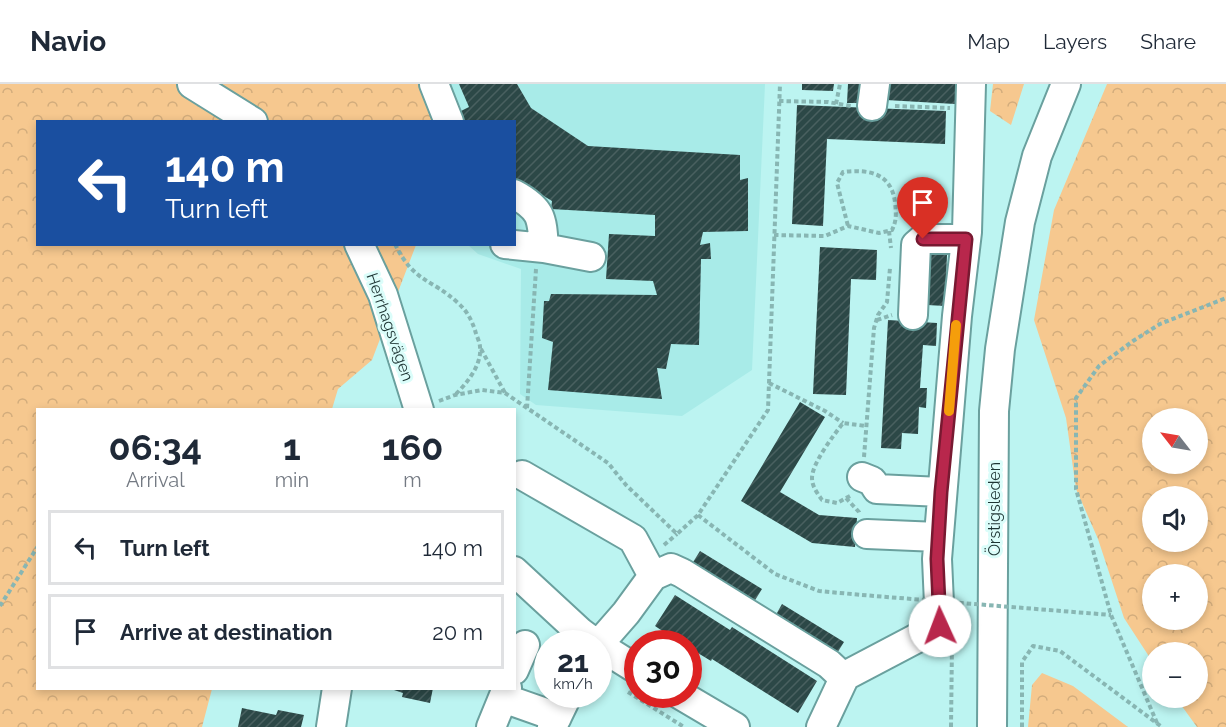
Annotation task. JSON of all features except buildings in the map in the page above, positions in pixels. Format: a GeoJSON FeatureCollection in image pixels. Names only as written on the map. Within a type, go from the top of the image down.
{"type":"FeatureCollection","features":[{"type":"Feature","properties":{"kind":"street"},"geometry":{"type":"LineString","coordinates":[[192,84],[250,120]]}},
{"type":"Feature","properties":{"kind":"street"},"geometry":{"type":"LineString","coordinates":[[434,84],[447,120]]}},
{"type":"Feature","properties":{"kind":"street"},"geometry":{"type":"LineString","coordinates":[[821,727],[844,678],[940,626],[937,559],[941,492],[966,239],[971,84]]}},
{"type":"Feature","properties":{"kind":"street","name":"Örstigsleden"},"geometry":{"type":"LineString","coordinates":[[992,727],[994,411],[1000,349],[1020,222],[1037,156],[1066,84]]}},
{"type":"Feature","properties":{"kind":"street","name":"Örstigsleden"},"geometry":{"type":"LineString","coordinates":[[1009,292],[1050,163],[1084,84]]}},
{"type":"Feature","properties":{"kind":"street"},"geometry":{"type":"LineString","coordinates":[[516,195],[535,207],[542,220],[540,248]]}},
{"type":"Feature","properties":{"kind":"street"},"geometry":{"type":"LineString","coordinates":[[913,315],[916,245],[923,239],[966,239]]}},
{"type":"Feature","properties":{"kind":"street"},"geometry":{"type":"LineString","coordinates":[[516,245],[591,257]]}},
{"type":"Feature","properties":{"kind":"street","name":"Herrhagsvägen"},"geometry":{"type":"LineString","coordinates":[[360,246],[383,295],[425,407]]}},
{"type":"Feature","properties":{"kind":"street"},"geometry":{"type":"LineString","coordinates":[[522,475],[633,539],[653,576]]}},
{"type":"Feature","properties":{"kind":"street"},"geometry":{"type":"LineString","coordinates":[[862,477],[872,481],[877,489],[941,492]]}},
{"type":"Feature","properties":{"kind":"street"},"geometry":{"type":"LineString","coordinates":[[867,534],[939,537]]}},
{"type":"Feature","properties":{"kind":"street"},"geometry":{"type":"LineString","coordinates":[[611,630],[653,576],[671,568],[829,664],[844,678]]}},
{"type":"Feature","properties":{"kind":"street"},"geometry":{"type":"LineString","coordinates":[[516,573],[578,630]]}},
{"type":"Feature","properties":{"kind":"street"},"geometry":{"type":"LineString","coordinates":[[612,659],[624,672]]}},
{"type":"Feature","properties":{"kind":"street"},"geometry":{"type":"LineString","coordinates":[[332,727],[337,690]]}},
{"type":"Feature","properties":{"kind":"street"},"geometry":{"type":"LineString","coordinates":[[490,727],[505,693],[559,713]]}},
{"type":"Feature","properties":{"kind":"street"},"geometry":{"type":"LineString","coordinates":[[702,708],[735,727]]}},
{"type":"Feature","properties":{"kind":"path"},"geometry":{"type":"LineString","coordinates":[[396,246],[404,262],[419,277],[458,302],[470,315],[481,348],[506,393],[608,463],[626,485],[677,534],[698,515],[768,410],[780,84]]}},
{"type":"Feature","properties":{"kind":"path"},"geometry":{"type":"LineString","coordinates":[[836,104],[840,84]]}},
{"type":"Feature","properties":{"kind":"path"},"geometry":{"type":"LineString","coordinates":[[774,235],[825,236],[848,226],[879,233],[892,230],[897,220],[894,198],[888,181],[879,175],[856,170],[843,172],[837,183],[848,226]]}},
{"type":"Feature","properties":{"kind":"path"},"geometry":{"type":"LineString","coordinates":[[889,231],[891,249]]}},
{"type":"Feature","properties":{"kind":"path"},"geometry":{"type":"LineString","coordinates":[[527,409],[540,248]]}},
{"type":"Feature","properties":{"kind":"path"},"geometry":{"type":"LineString","coordinates":[[843,423],[817,463],[812,477],[814,489],[822,500],[837,503],[852,495],[862,477],[874,328],[878,315],[887,302],[890,260]]}},
{"type":"Feature","properties":{"kind":"path"},"geometry":{"type":"LineString","coordinates":[[1157,723],[1111,615],[1076,489],[1076,398],[1099,366],[1133,341],[1160,324],[1226,298]]}},
{"type":"Feature","properties":{"kind":"path"},"geometry":{"type":"LineString","coordinates":[[455,395],[467,383],[475,368],[481,348]]}},
{"type":"Feature","properties":{"kind":"path"},"geometry":{"type":"LineString","coordinates":[[769,383],[825,411],[843,423],[866,426]]}},
{"type":"Feature","properties":{"kind":"path"},"geometry":{"type":"LineString","coordinates":[[425,407],[455,395],[482,390],[506,393]]}},
{"type":"Feature","properties":{"kind":"path"},"geometry":{"type":"LineString","coordinates":[[698,515],[775,574],[819,591],[1111,615]]}},
{"type":"Feature","properties":{"kind":"path"},"geometry":{"type":"LineString","coordinates":[[0,606],[36,549]]}},
{"type":"Feature","properties":{"kind":"path"},"geometry":{"type":"LineString","coordinates":[[1023,727],[1022,662],[1033,646],[1060,651],[1162,727]]}},
{"type":"Feature","properties":{"kind":"path"},"geometry":{"type":"LineString","coordinates":[[663,708],[684,727]]}},
{"type":"Feature","properties":{"kind":"shaded area"},"geometry":{"type":"Polygon","coordinates":[[[424,84],[765,84],[752,370],[682,416],[536,405],[520,394],[521,269],[478,254],[469,246],[516,246],[516,120],[440,120],[424,84]]]}},
{"type":"Feature","properties":{"kind":"green space"},"geometry":{"type":"Polygon","coordinates":[[[0,84],[424,84],[440,120],[36,120],[36,246],[416,246],[372,360],[338,389],[332,408],[36,408],[36,690],[212,690],[202,727],[0,727],[0,84]]]}},
{"type":"Feature","properties":{"kind":"green space"},"geometry":{"type":"Polygon","coordinates":[[[993,84],[1024,84],[1011,125],[990,111],[993,84]]]}},
{"type":"Feature","properties":{"kind":"green space"},"geometry":{"type":"Polygon","coordinates":[[[1107,84],[1226,84],[1226,727],[1197,727],[1183,708],[1208,708],[1208,642],[1142,642],[1142,646],[1124,618],[1098,539],[1076,489],[1066,418],[1034,320],[1054,210],[1107,84]]]}},
{"type":"Feature","properties":{"kind":"green space"},"geometry":{"type":"Polygon","coordinates":[[[1042,673],[1073,686],[1128,727],[1028,727],[1032,685],[1042,673]]]}},
{"type":"Feature","properties":{"kind":"slow traffic"},"geometry":{"type":"LineString","coordinates":[[949,411],[956,325]]}},
{"type":"Feature","properties":{"kind":"route"},"geometry":{"type":"LineString","coordinates":[[923,239],[966,239],[941,492],[937,559],[940,626]]}}]}
